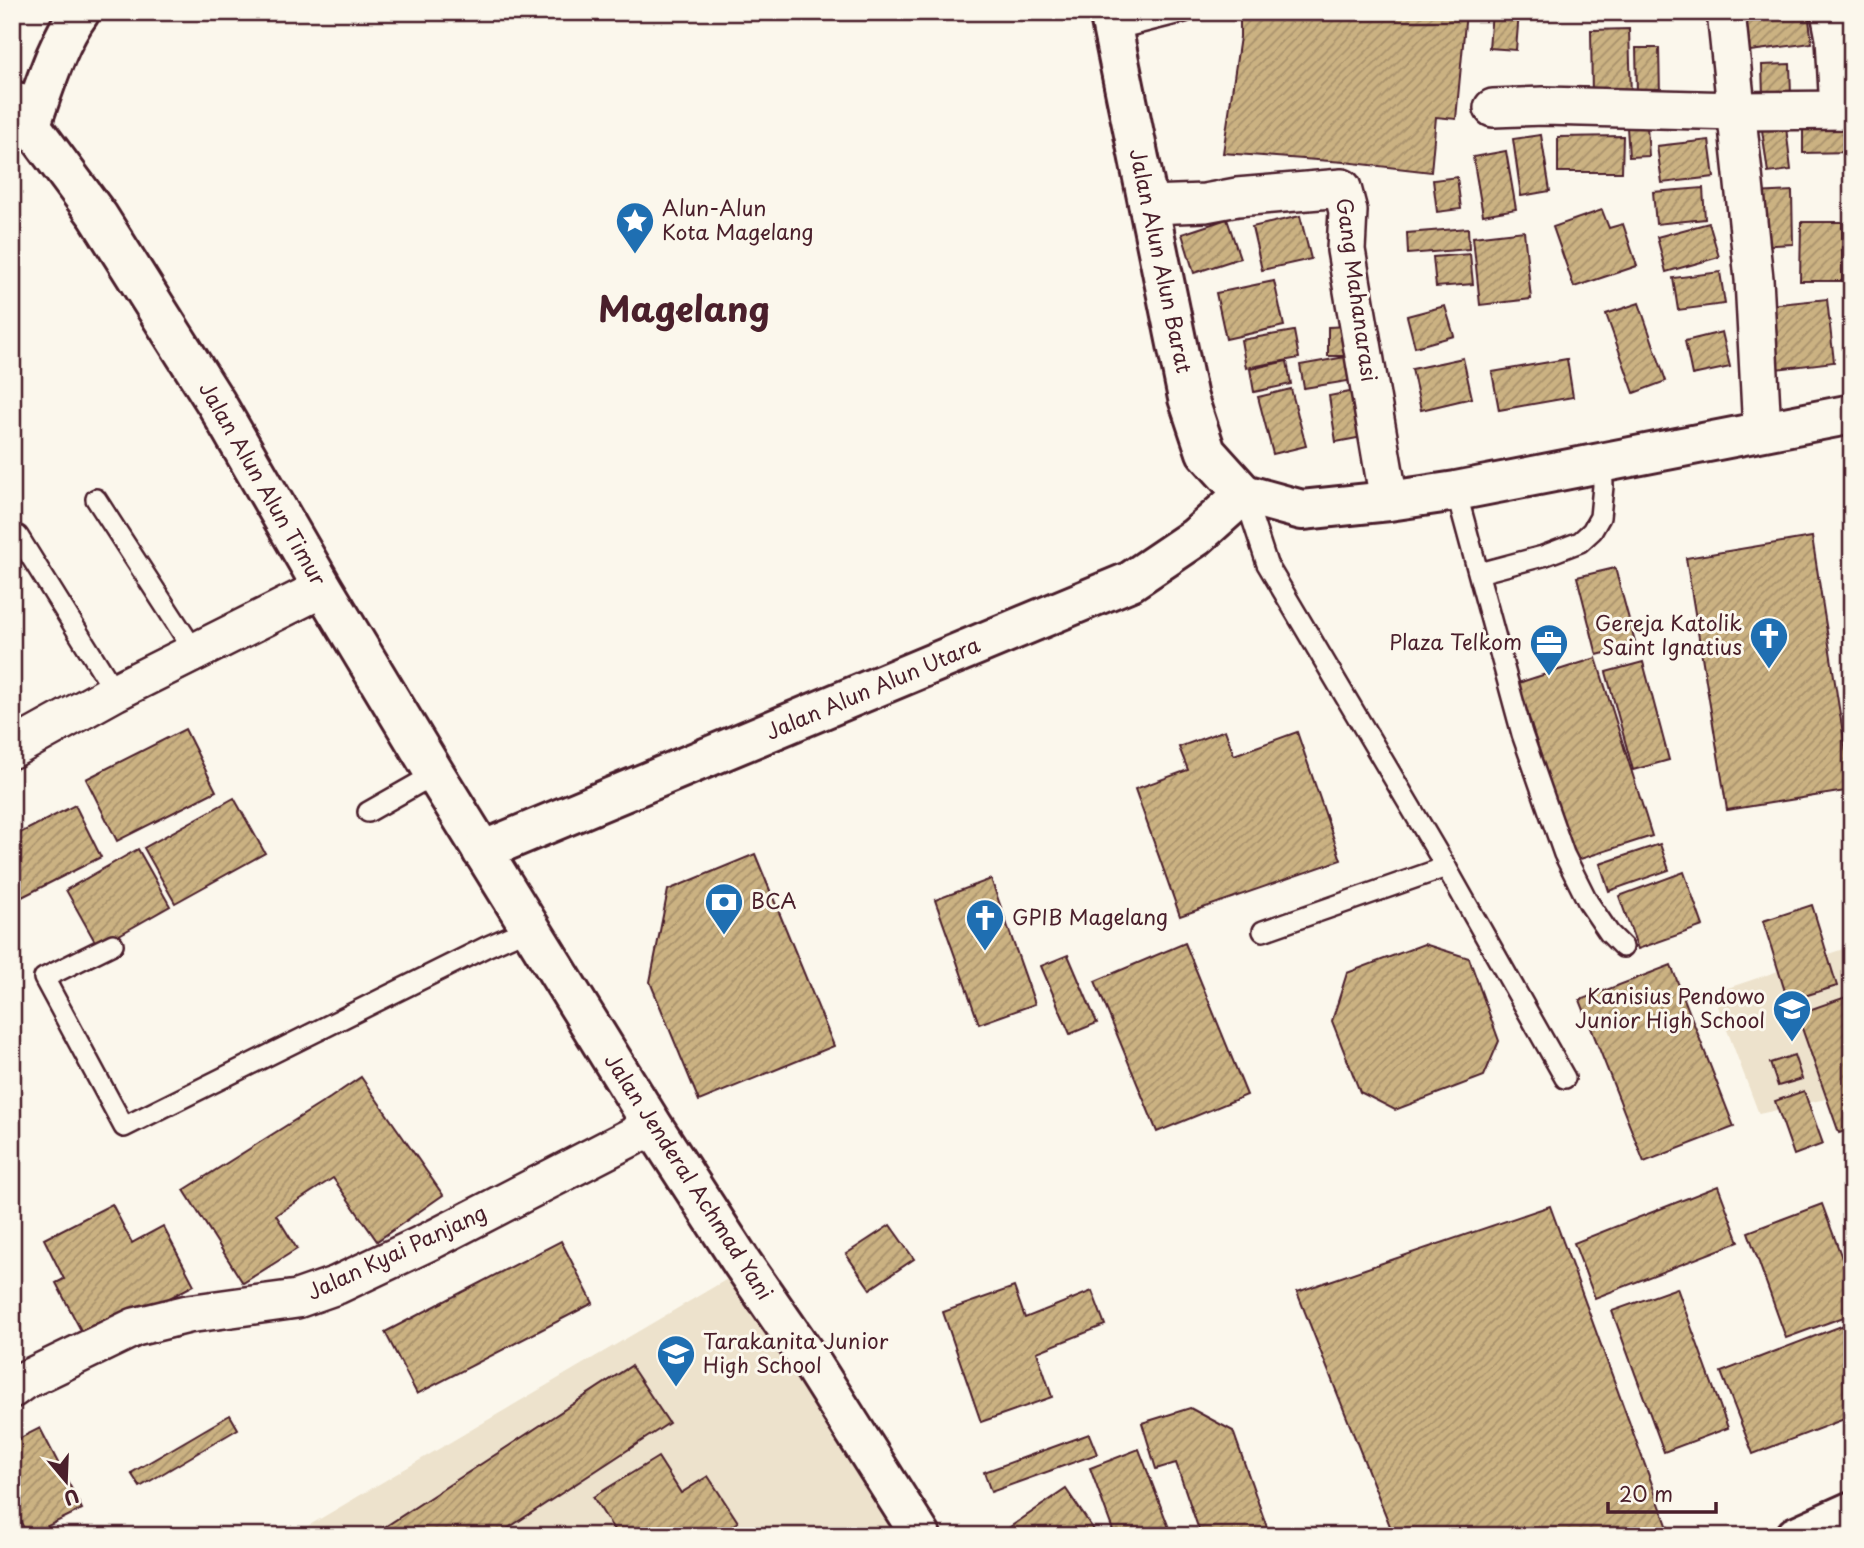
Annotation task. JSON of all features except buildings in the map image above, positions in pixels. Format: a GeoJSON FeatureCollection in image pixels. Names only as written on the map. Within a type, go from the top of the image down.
{"type":"FeatureCollection","features":[{"type":"Feature","properties":{"kind":"main road"},"geometry":{"type":"LineString","coordinates":[[22,112],[50,73],[72,23],[80,12]]}},
{"type":"Feature","properties":{"kind":"main road","name":"Jalan Alun Alun Barat"},"geometry":{"type":"LineString","coordinates":[[1111,21],[1188,398],[1206,452],[1244,494]]}},
{"type":"Feature","properties":{"kind":"main road","name":"Jalan Alun Alun Timur"},"geometry":{"type":"LineString","coordinates":[[22,112],[98,216],[216,403],[323,588],[482,851]]}},
{"type":"Feature","properties":{"kind":"main road"},"geometry":{"type":"LineString","coordinates":[[1244,494],[1302,510],[1389,502],[1852,414]]}},
{"type":"Feature","properties":{"kind":"main road","name":"Jalan Alun Alun Utara"},"geometry":{"type":"LineString","coordinates":[[482,851],[1131,581],[1196,537],[1244,494]]}},
{"type":"Feature","properties":{"kind":"main road","name":"Jalan Jenderal Achmad Yani"},"geometry":{"type":"LineString","coordinates":[[482,851],[653,1126],[814,1367],[921,1536]]}},
{"type":"Feature","properties":{"kind":"main road"},"geometry":{"type":"LineString","coordinates":[[1796,1536],[1852,1511]]}},
{"type":"Feature","properties":{"kind":"street"},"geometry":{"type":"LineString","coordinates":[[1726,12],[1754,279],[1762,431]]}},
{"type":"Feature","properties":{"kind":"street"},"geometry":{"type":"LineString","coordinates":[[1493,108],[1845,110],[1830,12]]}},
{"type":"Feature","properties":{"kind":"street","name":"Gang Mahanarasi"},"geometry":{"type":"LineString","coordinates":[[1148,205],[1205,203],[1342,188],[1348,212],[1346,250],[1389,502]]}},
{"type":"Feature","properties":{"kind":"street"},"geometry":{"type":"LineString","coordinates":[[12,749],[115,692],[323,588]]}},
{"type":"Feature","properties":{"kind":"street","name":"Jalan Kyai Panjang"},"geometry":{"type":"LineString","coordinates":[[16,1377],[135,1327],[188,1314],[297,1299],[337,1285],[432,1240],[653,1126]]}},
{"type":"Feature","properties":{"kind":"lane"},"geometry":{"type":"LineString","coordinates":[[1111,21],[1184,12]]}},
{"type":"Feature","properties":{"kind":"lane"},"geometry":{"type":"LineString","coordinates":[[1479,573],[1543,556],[1580,542],[1592,531],[1600,517],[1602,462]]}},
{"type":"Feature","properties":{"kind":"lane"},"geometry":{"type":"LineString","coordinates":[[1456,491],[1522,734],[1564,854],[1588,902],[1609,933],[1623,947]]}},
{"type":"Feature","properties":{"kind":"lane"},"geometry":{"type":"LineString","coordinates":[[1244,494],[1267,564],[1446,867],[1565,1077]]}},
{"type":"Feature","properties":{"kind":"lane"},"geometry":{"type":"LineString","coordinates":[[96,499],[195,652]]}},
{"type":"Feature","properties":{"kind":"lane"},"geometry":{"type":"LineString","coordinates":[[18,536],[115,692]]}},
{"type":"Feature","properties":{"kind":"lane"},"geometry":{"type":"LineString","coordinates":[[368,812],[435,775]]}},
{"type":"Feature","properties":{"kind":"lane"},"geometry":{"type":"LineString","coordinates":[[1264,931],[1446,867]]}},
{"type":"Feature","properties":{"kind":"lane"},"geometry":{"type":"LineString","coordinates":[[113,944],[44,978],[124,1127],[529,928]]}},
{"type":"Feature","properties":{"kind":"shaded area","name":"Kanisius Pendowo Junior High School"},"geometry":{"type":"Polygon","coordinates":[[[1852,946],[1852,1093],[1759,1114],[1713,993],[1852,946]]]}},
{"type":"Feature","properties":{"kind":"shaded area","name":"Tarakanita Junior High School"},"geometry":{"type":"Polygon","coordinates":[[[734,1275],[910,1536],[291,1536],[734,1275]]]}},
{"type":"Feature","properties":{"kind":"place","name":"Alun-Alun Kota Magelang"},"geometry":{"type":"Point","coordinates":[635,255]}},
{"type":"Feature","properties":{"kind":"place","name":"Gereja Katolik Saint Ignatius"},"geometry":{"type":"Point","coordinates":[1769,670]}},
{"type":"Feature","properties":{"kind":"place","name":"Plaza Telkom"},"geometry":{"type":"Point","coordinates":[1549,677]}},
{"type":"Feature","properties":{"kind":"place","name":"BCA"},"geometry":{"type":"Point","coordinates":[724,936]}},
{"type":"Feature","properties":{"kind":"place","name":"GPIB Magelang"},"geometry":{"type":"Point","coordinates":[985,952]}},
{"type":"Feature","properties":{"kind":"place","name":"Kanisius Pendowo Junior High School"},"geometry":{"type":"Point","coordinates":[1792,1043]}},
{"type":"Feature","properties":{"kind":"place","name":"Tarakanita Junior High School"},"geometry":{"type":"Point","coordinates":[676,1388]}},
{"type":"Feature","properties":{"kind":"district","name":"Magelang"},"geometry":{"type":"Point","coordinates":[684,310]}}]}
